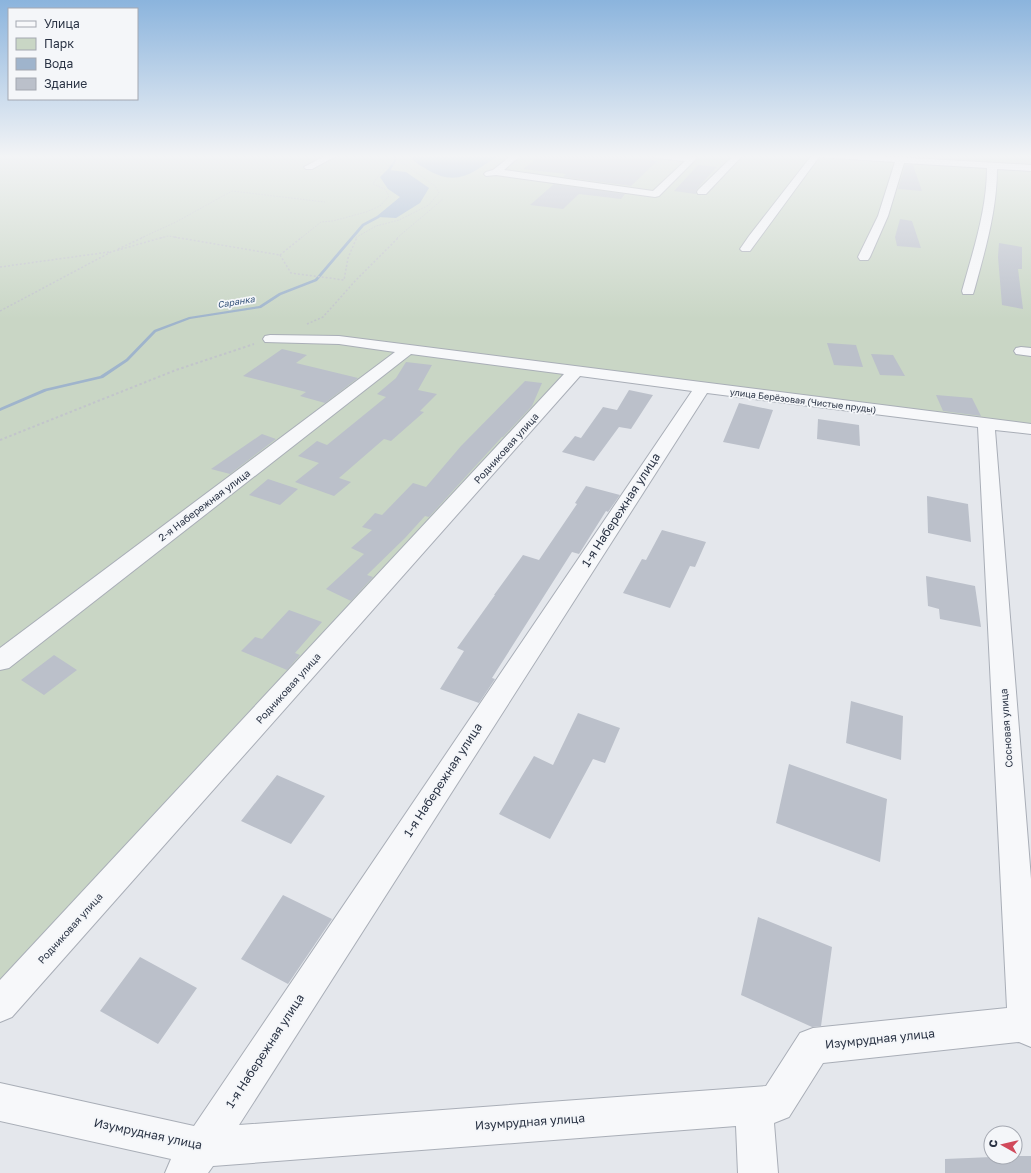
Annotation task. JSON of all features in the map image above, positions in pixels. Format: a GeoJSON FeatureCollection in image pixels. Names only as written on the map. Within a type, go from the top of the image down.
{"type":"FeatureCollection","features":[{"type":"Feature","properties":{"kind":"street"},"geometry":{"type":"LineString","coordinates":[[746,249],[775,210]]}},
{"type":"Feature","properties":{"kind":"street"},"geometry":{"type":"LineString","coordinates":[[864,257],[885,210]]}},
{"type":"Feature","properties":{"kind":"street"},"geometry":{"type":"LineString","coordinates":[[968,291],[983,236],[987,210]]}},
{"type":"Feature","properties":{"kind":"street","name":"улица Берёзовая (Чистые пруды)"},"geometry":{"type":"LineString","coordinates":[[270,339],[339,340],[702,388],[1031,429]]}},
{"type":"Feature","properties":{"kind":"street","name":"2-я Набережная улица"},"geometry":{"type":"LineString","coordinates":[[0,661],[408,349]]}},
{"type":"Feature","properties":{"kind":"street","name":"Родниковая улица"},"geometry":{"type":"LineString","coordinates":[[0,1005],[576,371]]}},
{"type":"Feature","properties":{"kind":"street","name":"1-я Набережная улица"},"geometry":{"type":"LineString","coordinates":[[193,1160],[702,388]]}},
{"type":"Feature","properties":{"kind":"street","name":"Сосновая улица"},"geometry":{"type":"LineString","coordinates":[[986,424],[1029,1025]]}},
{"type":"Feature","properties":{"kind":"street","name":"Изумрудная улица"},"geometry":{"type":"LineString","coordinates":[[0,1102],[193,1160],[776,1104],[813,1046],[1029,1025]]}},
{"type":"Feature","properties":{"kind":"street"},"geometry":{"type":"LineString","coordinates":[[754,1106],[758,1173]]}},
{"type":"Feature","properties":{"kind":"path"},"geometry":{"type":"LineString","coordinates":[[0,311],[111,252],[176,222],[198,210]]}},
{"type":"Feature","properties":{"kind":"path"},"geometry":{"type":"LineString","coordinates":[[0,267],[111,252],[152,242],[168,236],[280,255],[321,222],[350,217],[370,210]]}},
{"type":"Feature","properties":{"kind":"path"},"geometry":{"type":"LineString","coordinates":[[280,255],[291,273],[344,280],[348,258],[355,238],[376,226],[400,220],[420,210]]}},
{"type":"Feature","properties":{"kind":"path"},"geometry":{"type":"LineString","coordinates":[[0,440],[176,370],[270,339],[323,317],[394,240],[430,210]]}},
{"type":"Feature","properties":{"kind":"green space"},"geometry":{"type":"Polygon","coordinates":[[[0,210],[1031,210],[1031,429],[576,371],[0,1005],[0,210]]]}},
{"type":"Feature","properties":{"kind":"water"},"geometry":{"type":"Polygon","coordinates":[[[387,210],[409,210],[396,218],[378,217],[387,210]]]}},
{"type":"Feature","properties":{"kind":"building"},"geometry":{"type":"Polygon","coordinates":[[[900,219],[912,221],[921,248],[897,246],[895,237],[900,219]]]}},
{"type":"Feature","properties":{"kind":"building"},"geometry":{"type":"Polygon","coordinates":[[[999,243],[1022,247],[1022,269],[1018,269],[1023,309],[1002,305],[998,257],[999,243]]]}},
{"type":"Feature","properties":{"kind":"building"},"geometry":{"type":"Polygon","coordinates":[[[827,343],[856,345],[863,367],[834,365],[827,343]]]}},
{"type":"Feature","properties":{"kind":"building"},"geometry":{"type":"Polygon","coordinates":[[[282,349],[307,355],[296,363],[358,378],[325,403],[300,396],[306,392],[243,376],[282,349]]]}},
{"type":"Feature","properties":{"kind":"building"},"geometry":{"type":"Polygon","coordinates":[[[871,354],[893,355],[905,376],[880,375],[871,354]]]}},
{"type":"Feature","properties":{"kind":"building"},"geometry":{"type":"Polygon","coordinates":[[[406,362],[432,365],[418,390],[437,394],[420,411],[424,412],[391,441],[384,439],[339,478],[351,482],[334,496],[295,482],[319,463],[298,456],[317,441],[327,445],[386,397],[377,394],[396,378],[406,362]]]}},
{"type":"Feature","properties":{"kind":"building"},"geometry":{"type":"Polygon","coordinates":[[[525,381],[542,383],[532,406],[429,517],[425,516],[367,575],[373,577],[351,601],[326,589],[364,554],[351,548],[372,530],[362,527],[375,513],[382,515],[413,483],[426,487],[461,446],[525,381]]]}},
{"type":"Feature","properties":{"kind":"building"},"geometry":{"type":"Polygon","coordinates":[[[629,390],[653,395],[631,429],[619,427],[594,461],[562,452],[575,436],[581,438],[603,407],[617,410],[629,390]]]}},
{"type":"Feature","properties":{"kind":"building"},"geometry":{"type":"Polygon","coordinates":[[[936,395],[972,398],[981,416],[943,411],[936,395]]]}},
{"type":"Feature","properties":{"kind":"building"},"geometry":{"type":"Polygon","coordinates":[[[739,403],[773,410],[759,449],[723,442],[739,403]]]}},
{"type":"Feature","properties":{"kind":"building"},"geometry":{"type":"Polygon","coordinates":[[[818,419],[859,425],[860,446],[817,439],[818,419]]]}},
{"type":"Feature","properties":{"kind":"building"},"geometry":{"type":"Polygon","coordinates":[[[262,434],[276,439],[230,474],[211,469],[262,434]]]}},
{"type":"Feature","properties":{"kind":"building"},"geometry":{"type":"Polygon","coordinates":[[[268,479],[298,489],[280,505],[249,495],[268,479]]]}},
{"type":"Feature","properties":{"kind":"building"},"geometry":{"type":"Polygon","coordinates":[[[586,486],[620,495],[608,512],[606,511],[579,554],[572,552],[492,678],[495,679],[479,703],[440,689],[464,651],[457,648],[494,595],[523,555],[539,560],[577,504],[575,503],[586,486]]]}},
{"type":"Feature","properties":{"kind":"building"},"geometry":{"type":"Polygon","coordinates":[[[927,496],[968,504],[971,542],[928,533],[927,496]]]}},
{"type":"Feature","properties":{"kind":"building"},"geometry":{"type":"Polygon","coordinates":[[[662,530],[706,542],[695,567],[690,566],[670,608],[623,593],[642,559],[646,560],[662,530]]]}},
{"type":"Feature","properties":{"kind":"building"},"geometry":{"type":"Polygon","coordinates":[[[926,576],[975,586],[981,627],[940,619],[939,609],[928,606],[926,576]]]}},
{"type":"Feature","properties":{"kind":"building"},"geometry":{"type":"Polygon","coordinates":[[[289,610],[322,622],[295,653],[300,655],[287,670],[241,651],[255,637],[262,639],[289,610]]]}},
{"type":"Feature","properties":{"kind":"building"},"geometry":{"type":"Polygon","coordinates":[[[54,655],[77,670],[44,695],[21,680],[54,655]]]}},
{"type":"Feature","properties":{"kind":"building"},"geometry":{"type":"Polygon","coordinates":[[[851,701],[903,716],[901,760],[846,743],[851,701]]]}},
{"type":"Feature","properties":{"kind":"building"},"geometry":{"type":"Polygon","coordinates":[[[578,713],[620,728],[605,763],[593,759],[550,839],[499,814],[534,756],[553,765],[578,713]]]}},
{"type":"Feature","properties":{"kind":"building"},"geometry":{"type":"Polygon","coordinates":[[[789,764],[887,799],[880,862],[776,823],[789,764]]]}},
{"type":"Feature","properties":{"kind":"building"},"geometry":{"type":"Polygon","coordinates":[[[277,775],[325,796],[291,844],[241,821],[277,775]]]}},
{"type":"Feature","properties":{"kind":"building"},"geometry":{"type":"Polygon","coordinates":[[[283,895],[332,919],[288,984],[241,959],[283,895]]]}},
{"type":"Feature","properties":{"kind":"building"},"geometry":{"type":"Polygon","coordinates":[[[758,917],[832,947],[821,1026],[812,1027],[741,995],[758,917]]]}},
{"type":"Feature","properties":{"kind":"building"},"geometry":{"type":"Polygon","coordinates":[[[140,957],[197,988],[158,1044],[100,1011],[140,957]]]}},
{"type":"Feature","properties":{"kind":"building"},"geometry":{"type":"Polygon","coordinates":[[[1023,1156],[1031,1156],[1031,1173],[945,1173],[945,1159],[983,1157],[983,1165],[1023,1165],[1023,1156]]]}},
{"type":"Feature","properties":{"kind":"waterway","name":"Саранка"},"geometry":{"type":"LineString","coordinates":[[0,410],[46,390],[101,377],[127,360],[155,331],[189,318],[260,307],[280,294],[316,280],[363,225],[378,217],[387,210]]}}]}
